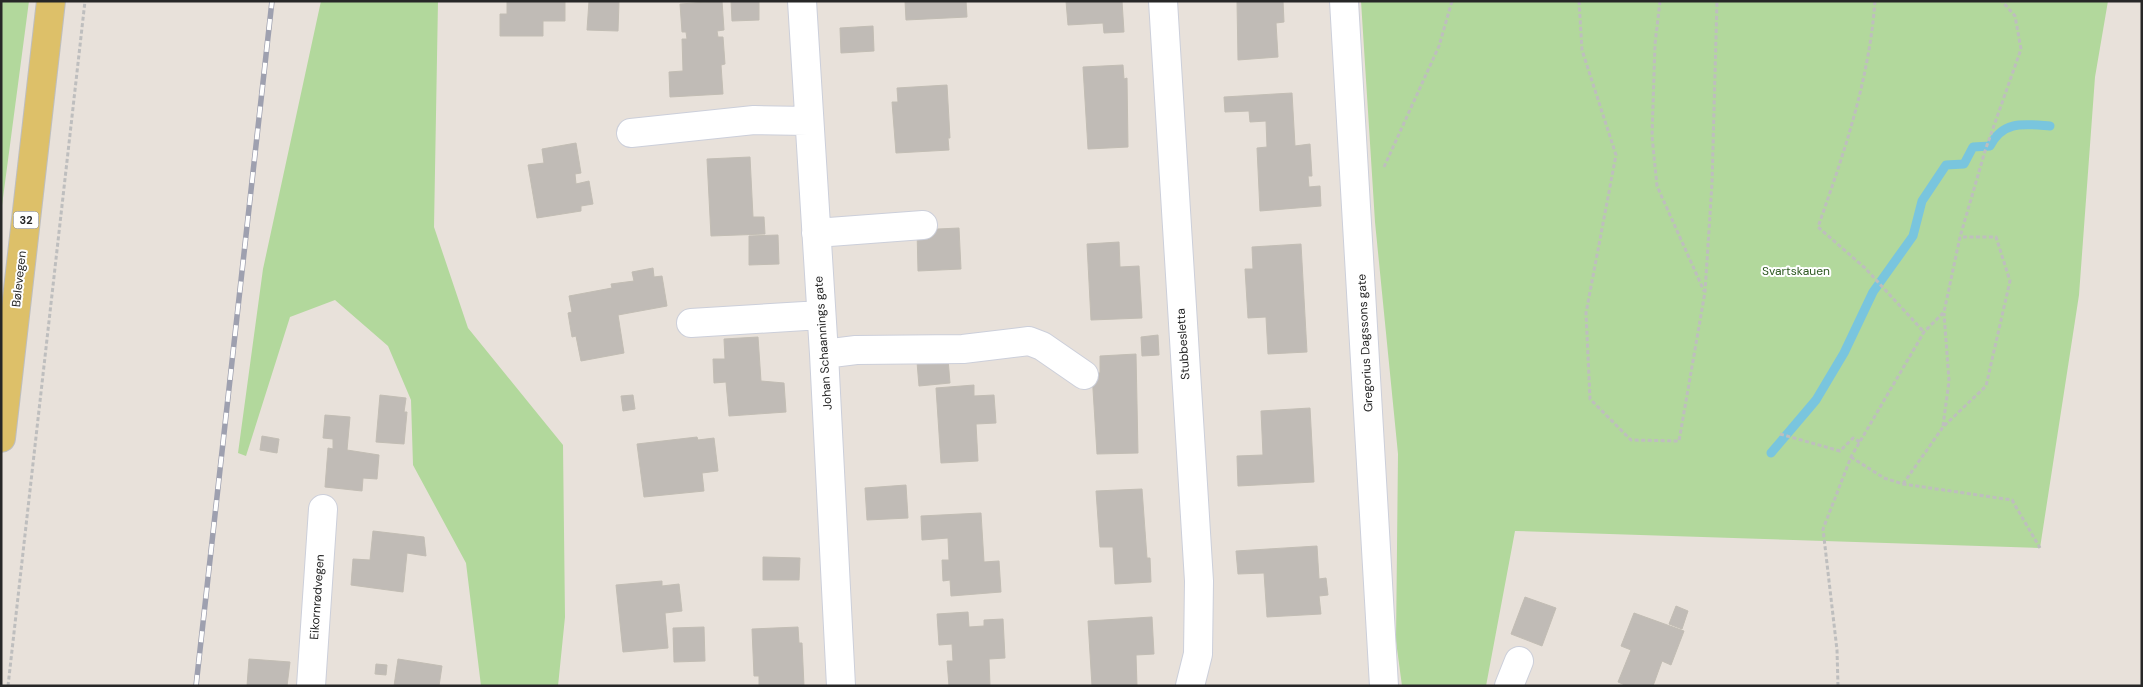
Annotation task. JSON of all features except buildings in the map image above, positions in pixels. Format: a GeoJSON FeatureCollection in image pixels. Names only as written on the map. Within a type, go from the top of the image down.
{"type":"FeatureCollection","features":[{"type":"Feature","properties":{"kind":"main road","name":"Bølevegen"},"geometry":{"type":"LineString","coordinates":[[1,438],[51,1]]}},
{"type":"Feature","properties":{"kind":"street","name":"Johan Schaannings gate"},"geometry":{"type":"LineString","coordinates":[[802,1],[824,354],[841,686]]}},
{"type":"Feature","properties":{"kind":"street","name":"Stubbesletta"},"geometry":{"type":"LineString","coordinates":[[1163,1],[1199,581],[1198,654],[1190,686]]}},
{"type":"Feature","properties":{"kind":"street","name":"Gregorius Dagssons gate"},"geometry":{"type":"LineString","coordinates":[[1344,1],[1384,686]]}},
{"type":"Feature","properties":{"kind":"street"},"geometry":{"type":"LineString","coordinates":[[631,133],[754,120],[808,121]]}},
{"type":"Feature","properties":{"kind":"street"},"geometry":{"type":"LineString","coordinates":[[816,233],[923,225]]}},
{"type":"Feature","properties":{"kind":"street"},"geometry":{"type":"LineString","coordinates":[[691,323],[821,315]]}},
{"type":"Feature","properties":{"kind":"street"},"geometry":{"type":"LineString","coordinates":[[824,354],[856,350],[962,349],[1029,341],[1042,346],[1084,376]]}},
{"type":"Feature","properties":{"kind":"street","name":"Eikornrødvegen"},"geometry":{"type":"LineString","coordinates":[[311,686],[324,509]]}},
{"type":"Feature","properties":{"kind":"street"},"geometry":{"type":"LineString","coordinates":[[1509,686],[1519,661]]}},
{"type":"Feature","properties":{"kind":"path"},"geometry":{"type":"LineString","coordinates":[[8,686],[86,1]]}},
{"type":"Feature","properties":{"kind":"path"},"geometry":{"type":"LineString","coordinates":[[1382,172],[1439,46],[1452,1]]}},
{"type":"Feature","properties":{"kind":"path"},"geometry":{"type":"LineString","coordinates":[[1579,1],[1582,50],[1616,154],[1586,313],[1590,400],[1631,440],[1679,441],[1705,292],[1712,183],[1717,1]]}},
{"type":"Feature","properties":{"kind":"path"},"geometry":{"type":"LineString","coordinates":[[1660,1],[1655,44],[1652,136],[1657,186],[1705,292]]}},
{"type":"Feature","properties":{"kind":"path"},"geometry":{"type":"LineString","coordinates":[[1875,1],[1872,44],[1848,143],[1818,227],[1864,268],[1924,332]]}},
{"type":"Feature","properties":{"kind":"path"},"geometry":{"type":"LineString","coordinates":[[1943,427],[1949,381],[1944,312],[1960,237],[1985,151],[2021,50],[2015,16],[2002,1]]}},
{"type":"Feature","properties":{"kind":"path"},"geometry":{"type":"LineString","coordinates":[[1903,484],[1943,427],[1986,386],[2010,281],[1996,237],[1960,237]]}},
{"type":"Feature","properties":{"kind":"path"},"geometry":{"type":"LineString","coordinates":[[1838,686],[1837,650],[1823,529],[1851,457],[1924,332],[1944,312]]}},
{"type":"Feature","properties":{"kind":"path"},"geometry":{"type":"LineString","coordinates":[[1780,434],[1840,451],[1853,438],[1860,442]]}},
{"type":"Feature","properties":{"kind":"path"},"geometry":{"type":"LineString","coordinates":[[1851,457],[1884,478],[1903,484],[2012,500],[2040,548]]}},
{"type":"Feature","properties":{"kind":"green space"},"geometry":{"type":"Polygon","coordinates":[[[1,1],[29,1],[1,213],[1,1]]]}},
{"type":"Feature","properties":{"kind":"green space"},"geometry":{"type":"Polygon","coordinates":[[[321,1],[438,1],[434,227],[468,328],[563,445],[565,617],[558,686],[481,686],[466,563],[413,465],[411,400],[388,346],[335,300],[290,317],[246,456],[238,453],[263,269],[321,1]]]}},
{"type":"Feature","properties":{"kind":"green space","name":"Svartskauen"},"geometry":{"type":"Polygon","coordinates":[[[1361,1],[2108,1],[2095,77],[2079,295],[2040,548],[1515,531],[1486,686],[1402,686],[1396,641],[1398,454],[1375,222],[1361,1]]]}},
{"type":"Feature","properties":{"kind":"waterway"},"geometry":{"type":"LineString","coordinates":[[1771,453],[1816,400],[1844,353],[1873,292],[1913,236],[1922,201],[1946,165],[1964,164],[1973,147],[1990,146],[1995,138],[2008,128],[2023,125],[2050,126]]}},
{"type":"Feature","properties":{"kind":"railway"},"geometry":{"type":"LineString","coordinates":[[196,686],[272,1]]}}]}
